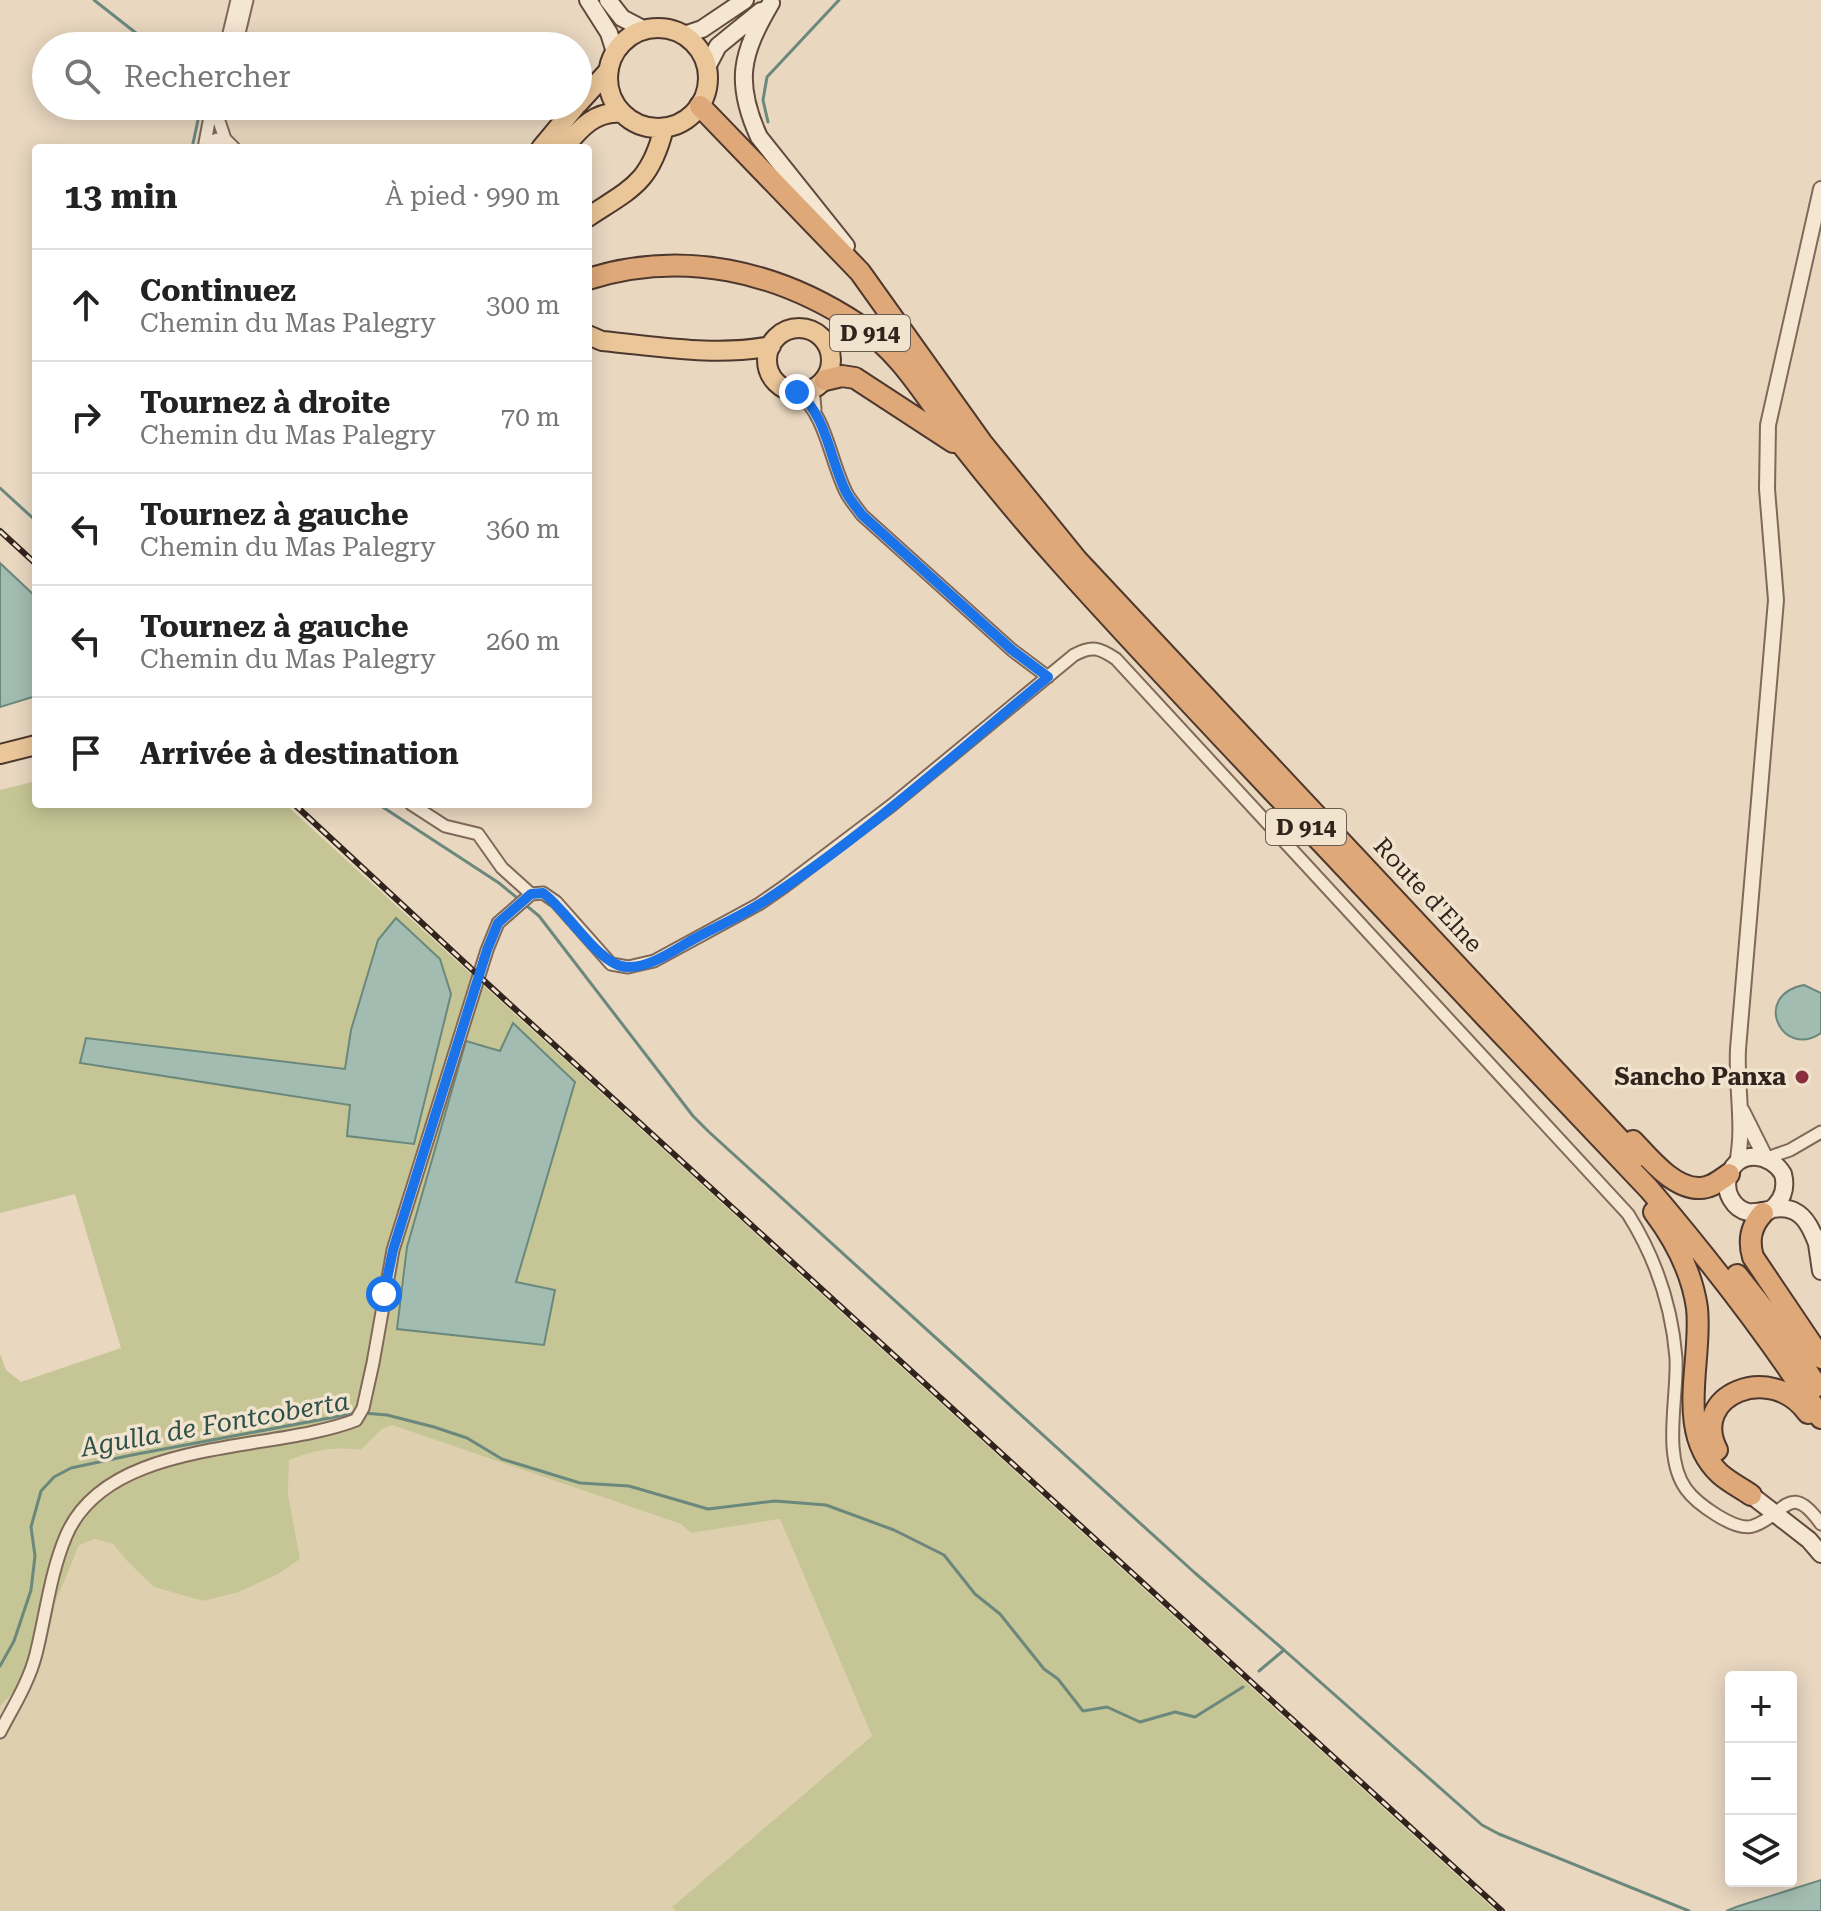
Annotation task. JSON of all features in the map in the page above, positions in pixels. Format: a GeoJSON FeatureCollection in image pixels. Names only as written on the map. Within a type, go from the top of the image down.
{"type":"FeatureCollection","features":[{"type":"Feature","properties":{"kind":"highway"},"geometry":{"type":"LineString","coordinates":[[700,106],[860,272],[956,405]]}},
{"type":"Feature","properties":{"kind":"highway","name":"D 914"},"geometry":{"type":"LineString","coordinates":[[592,267],[621,258],[664,254],[705,255],[770,267],[804,280],[860,312],[895,339],[956,405]]}},
{"type":"Feature","properties":{"kind":"highway","name":"D 914"},"geometry":{"type":"LineString","coordinates":[[592,278],[650,266],[708,266],[744,271],[773,281],[838,312],[885,345],[910,372],[959,441],[1060,562]]}},
{"type":"Feature","properties":{"kind":"highway"},"geometry":{"type":"LineString","coordinates":[[811,387],[842,376],[855,378],[950,440],[1041,546],[1060,562]]}},
{"type":"Feature","properties":{"kind":"highway","name":"Route d'Elne"},"geometry":{"type":"LineString","coordinates":[[956,405],[1033,508],[1077,560],[1633,1152],[1706,1236],[1775,1323],[1821,1392]]}},
{"type":"Feature","properties":{"kind":"highway","name":"Route d'Elne"},"geometry":{"type":"LineString","coordinates":[[1060,562],[1194,709],[1649,1189],[1696,1244],[1764,1333],[1821,1418]]}},
{"type":"Feature","properties":{"kind":"highway"},"geometry":{"type":"LineString","coordinates":[[1398,901],[1490,990],[1644,1154],[1672,1178],[1686,1186],[1702,1189],[1713,1185],[1733,1169]]}},
{"type":"Feature","properties":{"kind":"highway"},"geometry":{"type":"LineString","coordinates":[[1554,1091],[1666,1227],[1681,1257],[1697,1307],[1694,1410],[1699,1438],[1706,1457],[1720,1475],[1751,1495]]}},
{"type":"Feature","properties":{"kind":"highway"},"geometry":{"type":"LineString","coordinates":[[1766,1212],[1751,1232],[1753,1257],[1821,1358]]}},
{"type":"Feature","properties":{"kind":"highway"},"geometry":{"type":"LineString","coordinates":[[1751,1495],[1724,1462],[1712,1440],[1710,1426],[1717,1410],[1730,1395],[1747,1387],[1777,1389],[1802,1405],[1821,1432]]}},
{"type":"Feature","properties":{"kind":"main road"},"geometry":{"type":"LineString","coordinates":[[588,0],[609,33],[612,61],[610,93],[622,113],[639,124],[664,128],[684,121],[700,106],[708,85],[703,54],[684,35],[658,28],[628,38],[612,61],[592,86]]}},
{"type":"Feature","properties":{"kind":"main road"},"geometry":{"type":"LineString","coordinates":[[608,0],[622,18],[645,30]]}},
{"type":"Feature","properties":{"kind":"main road"},"geometry":{"type":"LineString","coordinates":[[684,35],[702,29],[745,0]]}},
{"type":"Feature","properties":{"kind":"main road"},"geometry":{"type":"LineString","coordinates":[[707,67],[718,46],[773,2]]}},
{"type":"Feature","properties":{"kind":"main road"},"geometry":{"type":"LineString","coordinates":[[773,2],[752,35],[745,56],[743,81],[752,121],[759,137],[850,250],[860,272]]}},
{"type":"Feature","properties":{"kind":"main road"},"geometry":{"type":"LineString","coordinates":[[592,118],[607,112],[622,113]]}},
{"type":"Feature","properties":{"kind":"main road"},"geometry":{"type":"LineString","coordinates":[[544,144],[564,120]]}},
{"type":"Feature","properties":{"kind":"main road"},"geometry":{"type":"LineString","coordinates":[[568,144],[590,120]]}},
{"type":"Feature","properties":{"kind":"main road"},"geometry":{"type":"LineString","coordinates":[[592,202],[635,175],[640,167],[644,159],[639,124]]}},
{"type":"Feature","properties":{"kind":"main road"},"geometry":{"type":"LineString","coordinates":[[592,214],[637,185],[649,169],[664,128]]}},
{"type":"Feature","properties":{"kind":"main road"},"geometry":{"type":"LineString","coordinates":[[592,347],[745,361],[768,369],[785,389],[811,387],[831,360],[827,344],[816,333],[798,328],[787,331],[771,346],[767,357],[768,369]]}},
{"type":"Feature","properties":{"kind":"main road"},"geometry":{"type":"LineString","coordinates":[[592,337],[602,341],[716,350],[751,350],[771,346]]}},
{"type":"Feature","properties":{"kind":"main road"},"geometry":{"type":"LineString","coordinates":[[0,747],[32,739]]}},
{"type":"Feature","properties":{"kind":"main road"},"geometry":{"type":"LineString","coordinates":[[0,754],[32,746]]}},
{"type":"Feature","properties":{"kind":"main road"},"geometry":{"type":"LineString","coordinates":[[1818,1246],[1812,1230],[1792,1210],[1745,1212],[1731,1200],[1728,1192],[1733,1169],[1745,1158],[1766,1158],[1779,1167],[1784,1180],[1814,1225],[1818,1246],[1821,1271]]}},
{"type":"Feature","properties":{"kind":"main road"},"geometry":{"type":"LineString","coordinates":[[1766,1212],[1780,1200],[1784,1180]]}},
{"type":"Feature","properties":{"kind":"main road"},"geometry":{"type":"LineString","coordinates":[[1751,1495],[1809,1540],[1821,1554]]}},
{"type":"Feature","properties":{"kind":"street"},"geometry":{"type":"LineString","coordinates":[[229,32],[237,0]]}},
{"type":"Feature","properties":{"kind":"street"},"geometry":{"type":"LineString","coordinates":[[239,32],[247,0]]}},
{"type":"Feature","properties":{"kind":"street"},"geometry":{"type":"LineString","coordinates":[[205,144],[209,120]]}},
{"type":"Feature","properties":{"kind":"street"},"geometry":{"type":"LineString","coordinates":[[207,144],[210,141],[229,143],[219,120]]}},
{"type":"Feature","properties":{"kind":"street"},"geometry":{"type":"LineString","coordinates":[[1733,1169],[1740,1141],[1738,1049],[1776,600],[1767,489],[1768,425],[1821,189]]}},
{"type":"Feature","properties":{"kind":"street"},"geometry":{"type":"LineString","coordinates":[[811,387],[807,400],[817,417],[847,494],[862,515],[1012,650],[1048,677]]}},
{"type":"Feature","properties":{"kind":"street"},"geometry":{"type":"LineString","coordinates":[[0,1732],[36,1656],[54,1568],[67,1533],[80,1511],[100,1493],[150,1464],[237,1445],[288,1439],[356,1420],[363,1408],[373,1363],[393,1250],[498,923],[528,896],[543,893],[556,902],[611,964],[628,967],[654,961],[759,904],[785,886],[892,805],[1074,655],[1091,647],[1101,649],[1116,659],[1628,1214],[1654,1265],[1672,1326],[1676,1360],[1673,1442],[1678,1473],[1686,1490],[1713,1514],[1750,1528],[1784,1505],[1797,1502],[1807,1506],[1821,1524]]}},
{"type":"Feature","properties":{"kind":"street"},"geometry":{"type":"LineString","coordinates":[[417,808],[445,826],[478,834],[502,868],[528,896]]}},
{"type":"Feature","properties":{"kind":"street"},"geometry":{"type":"LineString","coordinates":[[1737,1093],[1744,1118],[1766,1158],[1790,1150],[1821,1132]]}},
{"type":"Feature","properties":{"kind":"street"},"geometry":{"type":"LineString","coordinates":[[1784,1180],[1793,1154],[1821,1139]]}},
{"type":"Feature","properties":{"kind":"shaded area"},"geometry":{"type":"Polygon","coordinates":[[[0,563],[32,593],[32,697],[0,707],[0,563]]]}},
{"type":"Feature","properties":{"kind":"shaded area"},"geometry":{"type":"Polygon","coordinates":[[[32,782],[32,808],[289,808],[1496,1911],[676,1911],[672,1907],[872,1736],[780,1519],[691,1533],[681,1524],[392,1425],[382,1429],[361,1450],[324,1450],[289,1460],[288,1494],[300,1559],[278,1574],[239,1592],[203,1601],[154,1587],[113,1544],[95,1539],[79,1545],[56,1601],[41,1664],[0,1706],[0,1354],[6,1370],[21,1382],[121,1348],[75,1194],[0,1213],[0,790],[32,782]]]}},
{"type":"Feature","properties":{"kind":"shaded area"},"geometry":{"type":"Polygon","coordinates":[[[396,918],[440,959],[451,994],[414,1144],[347,1136],[350,1105],[80,1063],[86,1038],[345,1069],[351,1030],[378,940],[396,918]]]}},
{"type":"Feature","properties":{"kind":"shaded area"},"geometry":{"type":"Polygon","coordinates":[[[1804,985],[1821,993],[1821,1033],[1807,1039],[1794,1038],[1785,1032],[1778,1023],[1776,1012],[1779,1001],[1788,991],[1804,985]]]}},
{"type":"Feature","properties":{"kind":"shaded area"},"geometry":{"type":"Polygon","coordinates":[[[513,1023],[575,1082],[516,1282],[555,1290],[544,1345],[397,1329],[407,1247],[466,1041],[500,1051],[513,1023]]]}},
{"type":"Feature","properties":{"kind":"shaded area"},"geometry":{"type":"Polygon","coordinates":[[[392,1425],[681,1524],[691,1533],[780,1519],[872,1736],[673,1906],[676,1911],[0,1911],[0,1706],[41,1664],[56,1601],[79,1545],[95,1539],[113,1544],[154,1587],[203,1601],[239,1592],[278,1574],[300,1559],[288,1494],[289,1460],[317,1449],[339,1447],[361,1450],[382,1429],[392,1425]]]}},
{"type":"Feature","properties":{"kind":"shaded area"},"geometry":{"type":"Polygon","coordinates":[[[1821,1880],[1821,1911],[1726,1911],[1739,1906],[1821,1880]]]}},
{"type":"Feature","properties":{"kind":"waterway"},"geometry":{"type":"LineString","coordinates":[[94,0],[135,32]]}},
{"type":"Feature","properties":{"kind":"waterway"},"geometry":{"type":"LineString","coordinates":[[768,122],[763,100],[767,77],[839,0]]}},
{"type":"Feature","properties":{"kind":"waterway"},"geometry":{"type":"LineString","coordinates":[[193,144],[198,120]]}},
{"type":"Feature","properties":{"kind":"waterway"},"geometry":{"type":"LineString","coordinates":[[0,488],[32,517]]}},
{"type":"Feature","properties":{"kind":"waterway"},"geometry":{"type":"LineString","coordinates":[[384,808],[499,883],[539,916],[693,1116],[709,1132],[1284,1650]]}},
{"type":"Feature","properties":{"kind":"waterway","name":"Agulla de Fontcoberta"},"geometry":{"type":"LineString","coordinates":[[0,1666],[14,1641],[31,1590],[35,1556],[31,1527],[41,1491],[54,1477],[71,1468],[132,1455],[356,1413]]}},
{"type":"Feature","properties":{"kind":"waterway","name":"Agulla de Fontcoberta"},"geometry":{"type":"LineString","coordinates":[[363,1413],[387,1415],[434,1427],[467,1438],[502,1459],[580,1483],[629,1486],[708,1509],[775,1501],[826,1505],[894,1530],[944,1555],[975,1594],[1000,1614],[1083,1711],[1107,1707],[1140,1722],[1175,1712],[1195,1717],[1243,1687]]}},
{"type":"Feature","properties":{"kind":"waterway","name":"Agulla de Fontcoberta"},"geometry":{"type":"LineString","coordinates":[[1259,1671],[1284,1650],[1482,1825],[1689,1911]]}},
{"type":"Feature","properties":{"kind":"railway"},"geometry":{"type":"LineString","coordinates":[[0,531],[32,560]]}},
{"type":"Feature","properties":{"kind":"railway"},"geometry":{"type":"LineString","coordinates":[[298,808],[1502,1911]]}},
{"type":"Feature","properties":{"kind":"place","name":"Sancho Panxa"},"geometry":{"type":"Point","coordinates":[1802,1077]}},
{"type":"Feature","properties":{"kind":"route"},"geometry":{"type":"LineString","coordinates":[[384,1294],[393,1250],[461,1028],[498,923],[526,897],[543,893],[556,902],[611,964],[628,967],[654,961],[759,904],[785,886],[892,805],[1048,677],[1012,650],[862,515],[847,494],[817,417],[807,400],[797,392]]}}]}
